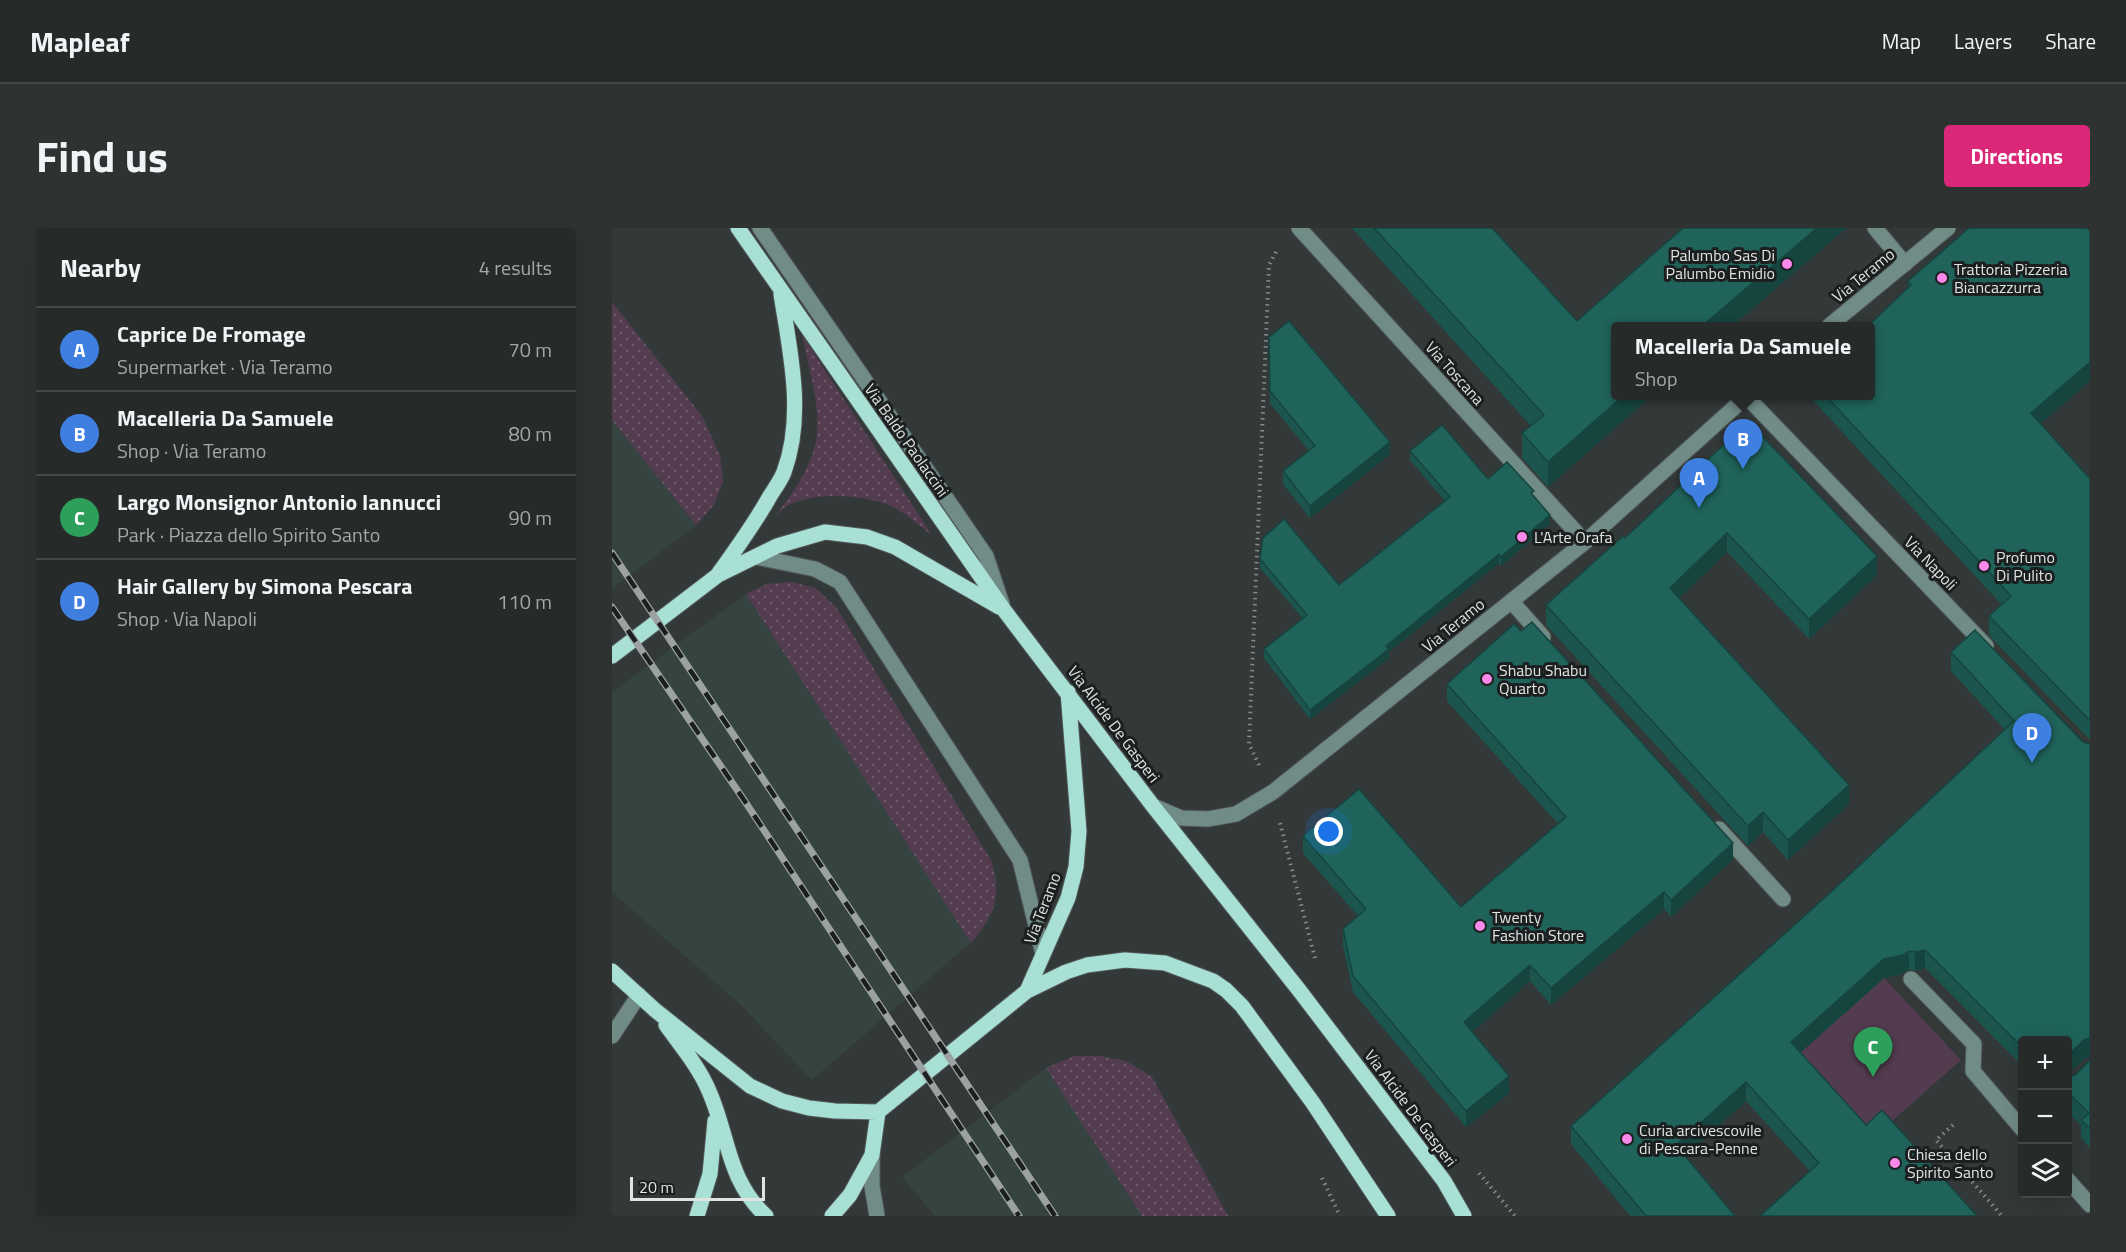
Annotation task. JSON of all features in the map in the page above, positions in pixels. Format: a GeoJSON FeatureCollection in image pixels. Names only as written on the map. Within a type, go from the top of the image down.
{"type":"FeatureCollection","features":[{"type":"Feature","properties":{"kind":"main road","name":"Via Baldo Paolaccini"},"geometry":{"type":"LineString","coordinates":[[738,228],[1004,610]]}},
{"type":"Feature","properties":{"kind":"main road","name":"Via Baldo Paolaccini"},"geometry":{"type":"LineString","coordinates":[[718,575],[754,525],[783,473],[792,443],[793,370],[780,291]]}},
{"type":"Feature","properties":{"kind":"main road","name":"Via Alcide De Gasperi"},"geometry":{"type":"LineString","coordinates":[[612,656],[718,575],[777,546],[825,532],[867,537],[895,547],[1004,610],[1153,806],[1379,1095],[1444,1181],[1464,1216]]}},
{"type":"Feature","properties":{"kind":"main road","name":"Via Teramo"},"geometry":{"type":"LineString","coordinates":[[1027,991],[1068,898],[1076,867],[1079,831],[1068,693]]}},
{"type":"Feature","properties":{"kind":"main road","name":"Via Teramo"},"geometry":{"type":"LineString","coordinates":[[878,1112],[1027,991],[1066,972],[1087,965],[1125,960],[1165,963],[1196,974],[1226,990],[1257,1024],[1388,1216]]}},
{"type":"Feature","properties":{"kind":"main road"},"geometry":{"type":"LineString","coordinates":[[612,971],[655,1010],[750,1086],[782,1101],[809,1108],[878,1112],[872,1155],[850,1195],[832,1216]]}},
{"type":"Feature","properties":{"kind":"main road"},"geometry":{"type":"LineString","coordinates":[[655,1010],[703,1076],[739,1182],[766,1216]]}},
{"type":"Feature","properties":{"kind":"main road"},"geometry":{"type":"LineString","coordinates":[[697,1216],[713,1160],[716,1109]]}},
{"type":"Feature","properties":{"kind":"street"},"geometry":{"type":"LineString","coordinates":[[760,228],[986,556],[1004,610]]}},
{"type":"Feature","properties":{"kind":"street","name":"Via Toscana"},"geometry":{"type":"LineString","coordinates":[[1299,228],[1585,542]]}},
{"type":"Feature","properties":{"kind":"street"},"geometry":{"type":"LineString","coordinates":[[1875,228],[1905,264]]}},
{"type":"Feature","properties":{"kind":"street","name":"Via Teramo"},"geometry":{"type":"LineString","coordinates":[[1835,322],[1948,228]]}},
{"type":"Feature","properties":{"kind":"street","name":"Via Teramo"},"geometry":{"type":"LineString","coordinates":[[1153,806],[1181,818],[1209,819],[1236,814],[1272,792],[1585,542],[1742,400]]}},
{"type":"Feature","properties":{"kind":"street","name":"Via Napoli"},"geometry":{"type":"LineString","coordinates":[[1750,400],[2000,661]]}},
{"type":"Feature","properties":{"kind":"street"},"geometry":{"type":"LineString","coordinates":[[756,557],[815,569],[840,582],[1020,860],[1043,954]]}},
{"type":"Feature","properties":{"kind":"street"},"geometry":{"type":"LineString","coordinates":[[1510,602],[1551,645]]}},
{"type":"Feature","properties":{"kind":"street"},"geometry":{"type":"LineString","coordinates":[[1711,820],[1783,899]]}},
{"type":"Feature","properties":{"kind":"street"},"geometry":{"type":"LineString","coordinates":[[1911,979],[1974,1044],[1973,1071],[2018,1123]]}},
{"type":"Feature","properties":{"kind":"street"},"geometry":{"type":"LineString","coordinates":[[612,1036],[639,994]]}},
{"type":"Feature","properties":{"kind":"street"},"geometry":{"type":"LineString","coordinates":[[872,1155],[872,1186],[877,1216]]}},
{"type":"Feature","properties":{"kind":"street"},"geometry":{"type":"LineString","coordinates":[[2072,1185],[2090,1205]]}},
{"type":"Feature","properties":{"kind":"path"},"geometry":{"type":"LineString","coordinates":[[1278,247],[1269,265],[1249,744],[1272,792],[1316,961]]}},
{"type":"Feature","properties":{"kind":"path"},"geometry":{"type":"LineString","coordinates":[[1953,1125],[1936,1140],[2002,1216]]}},
{"type":"Feature","properties":{"kind":"shaded area"},"geometry":{"type":"Polygon","coordinates":[[[612,302],[702,416],[720,455],[723,481],[714,505],[696,525],[612,589],[612,302]]]}},
{"type":"Feature","properties":{"kind":"shaded area"},"geometry":{"type":"Polygon","coordinates":[[[612,302],[702,416],[720,455],[723,481],[714,505],[696,525],[612,420],[612,302]]]}},
{"type":"Feature","properties":{"kind":"shaded area"},"geometry":{"type":"Polygon","coordinates":[[[802,334],[932,535],[892,506],[851,497],[826,496],[802,500],[787,506],[776,515],[805,471],[816,441],[816,401],[802,334]]]}},
{"type":"Feature","properties":{"kind":"shaded area"},"geometry":{"type":"Polygon","coordinates":[[[792,582],[815,588],[836,607],[991,860],[997,880],[995,904],[988,922],[970,943],[812,1080],[741,1005],[612,892],[612,692],[746,594],[767,584],[792,582]]]}},
{"type":"Feature","properties":{"kind":"shaded area"},"geometry":{"type":"Polygon","coordinates":[[[792,582],[815,588],[836,607],[991,860],[996,885],[994,904],[986,923],[971,943],[746,594],[767,584],[792,582]]]}},
{"type":"Feature","properties":{"kind":"shaded area"},"geometry":{"type":"Polygon","coordinates":[[[1884,978],[1961,1060],[1866,1144],[1791,1061],[1884,978]]]}},
{"type":"Feature","properties":{"kind":"shaded area"},"geometry":{"type":"Polygon","coordinates":[[[1074,1056],[1100,1056],[1126,1061],[1152,1077],[1228,1216],[935,1216],[902,1177],[1046,1068],[1074,1056]]]}},
{"type":"Feature","properties":{"kind":"shaded area"},"geometry":{"type":"Polygon","coordinates":[[[1074,1056],[1100,1056],[1126,1061],[1152,1077],[1228,1216],[1142,1216],[1046,1068],[1074,1056]]]}},
{"type":"Feature","properties":{"kind":"building"},"geometry":{"type":"Polygon","coordinates":[[[1374,228],[1492,228],[1577,321],[1683,228],[1817,228],[1707,322],[1611,322],[1611,400],[1618,400],[1548,462],[1522,433],[1544,415],[1374,228]]]}},
{"type":"Feature","properties":{"kind":"building"},"geometry":{"type":"Polygon","coordinates":[[[1969,228],[2090,228],[2090,362],[2031,413],[2090,479],[2090,721],[1989,616],[2011,596],[1830,400],[1875,400],[1875,322],[1872,322],[1911,285],[1908,281],[1969,228]]]}},
{"type":"Feature","properties":{"kind":"building"},"geometry":{"type":"Polygon","coordinates":[[[1289,321],[1390,442],[1310,506],[1283,471],[1315,446],[1270,391],[1269,337],[1289,321]]]}},
{"type":"Feature","properties":{"kind":"building"},"geometry":{"type":"Polygon","coordinates":[[[1442,425],[1488,479],[1507,462],[1534,491],[1531,493],[1550,515],[1501,557],[1499,554],[1386,646],[1389,649],[1310,710],[1264,649],[1307,615],[1260,559],[1263,538],[1284,519],[1339,585],[1450,497],[1410,451],[1442,425]]]}},
{"type":"Feature","properties":{"kind":"building"},"geometry":{"type":"Polygon","coordinates":[[[1735,434],[1761,435],[1877,556],[1809,619],[1727,533],[1670,588],[1849,785],[1788,840],[1763,812],[1748,826],[1546,605],[1623,536],[1625,538],[1735,434]]]}},
{"type":"Feature","properties":{"kind":"building"},"geometry":{"type":"Polygon","coordinates":[[[1532,622],[1733,843],[1671,900],[1664,892],[1551,988],[1530,965],[1464,1022],[1509,1076],[1466,1111],[1353,976],[1343,929],[1366,909],[1303,836],[1359,789],[1461,907],[1566,817],[1447,684],[1514,624],[1521,631],[1532,622]]]}},
{"type":"Feature","properties":{"kind":"building"},"geometry":{"type":"Polygon","coordinates":[[[1975,630],[2083,742],[2090,744],[2090,1038],[2084,1040],[2072,1051],[2072,1036],[2018,1036],[2018,1043],[1925,950],[1909,951],[1903,955],[1884,959],[1791,1042],[1866,1125],[1882,1110],[1977,1216],[1760,1216],[1819,1163],[1746,1082],[1676,1145],[1735,1216],[1646,1216],[1571,1126],[1831,892],[2014,721],[1951,652],[1975,630]]]}},
{"type":"Feature","properties":{"kind":"building"},"geometry":{"type":"Polygon","coordinates":[[[2090,1060],[2090,1129],[2081,1120],[2089,1113],[2072,1097],[2072,1076],[2090,1060]]]}},
{"type":"Feature","properties":{"kind":"railway"},"geometry":{"type":"LineString","coordinates":[[612,553],[1055,1216]]}},
{"type":"Feature","properties":{"kind":"railway"},"geometry":{"type":"LineString","coordinates":[[612,607],[744,800],[1019,1216]]}},
{"type":"Feature","properties":{"kind":"place","name":"Palumbo Sas Di Palumbo Emidio"},"geometry":{"type":"Point","coordinates":[1787,264]}},
{"type":"Feature","properties":{"kind":"place","name":"Trattoria Pizzeria Biancazzurra"},"geometry":{"type":"Point","coordinates":[1942,278]}},
{"type":"Feature","properties":{"kind":"place","name":"Macelleria Da Samuele"},"geometry":{"type":"Point","coordinates":[1743,469]}},
{"type":"Feature","properties":{"kind":"place","name":"Caprice De Fromage"},"geometry":{"type":"Point","coordinates":[1699,508]}},
{"type":"Feature","properties":{"kind":"place","name":"L'Arte Orafa"},"geometry":{"type":"Point","coordinates":[1522,537]}},
{"type":"Feature","properties":{"kind":"place","name":"Profumo Di Pulito"},"geometry":{"type":"Point","coordinates":[1984,566]}},
{"type":"Feature","properties":{"kind":"place","name":"Shabu Shabu Quarto"},"geometry":{"type":"Point","coordinates":[1487,679]}},
{"type":"Feature","properties":{"kind":"place","name":"Hair Gallery by Simona Pescara"},"geometry":{"type":"Point","coordinates":[2032,763]}},
{"type":"Feature","properties":{"kind":"place","name":"Twenty Fashion Store"},"geometry":{"type":"Point","coordinates":[1480,926]}},
{"type":"Feature","properties":{"kind":"place","name":"Largo Monsignor Antonio Iannucci"},"geometry":{"type":"Point","coordinates":[1873,1077]}},
{"type":"Feature","properties":{"kind":"place","name":"Curia arcivescovile di Pescara-Penne"},"geometry":{"type":"Point","coordinates":[1627,1139]}},
{"type":"Feature","properties":{"kind":"place","name":"Chiesa dello Spirito Santo"},"geometry":{"type":"Point","coordinates":[1895,1163]}}]}
